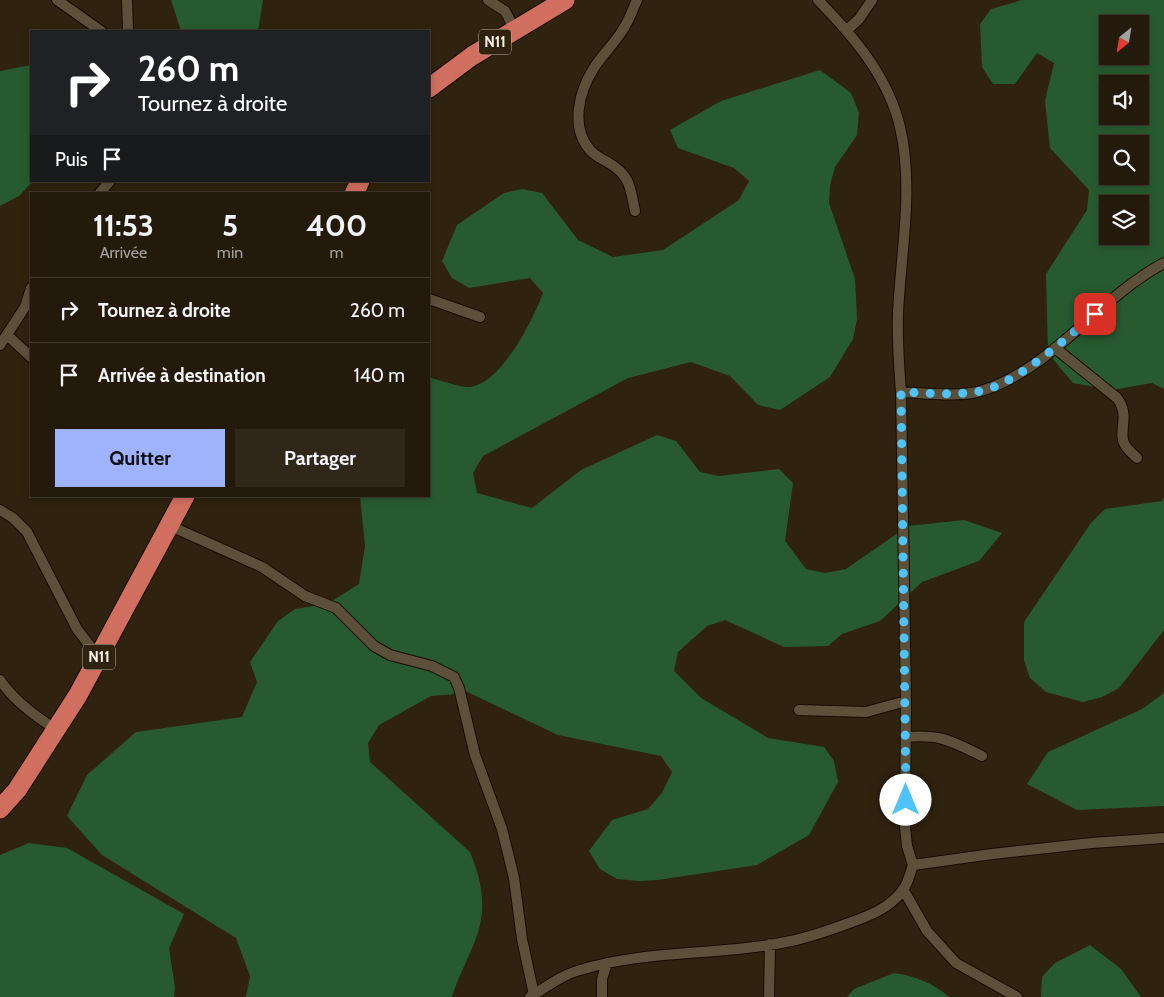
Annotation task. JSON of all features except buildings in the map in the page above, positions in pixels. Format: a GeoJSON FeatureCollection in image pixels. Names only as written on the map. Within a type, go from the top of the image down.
{"type":"FeatureCollection","features":[{"type":"Feature","properties":{"kind":"highway","name":"N11"},"geometry":{"type":"LineString","coordinates":[[430,87],[472,56],[565,0]]}},
{"type":"Feature","properties":{"kind":"highway","name":"N11"},"geometry":{"type":"LineString","coordinates":[[0,809],[17,790],[57,730],[99,658],[184,497]]}},
{"type":"Feature","properties":{"kind":"street"},"geometry":{"type":"LineString","coordinates":[[57,0],[100,30]]}},
{"type":"Feature","properties":{"kind":"street"},"geometry":{"type":"LineString","coordinates":[[127,0],[128,30]]}},
{"type":"Feature","properties":{"kind":"street"},"geometry":{"type":"LineString","coordinates":[[488,0],[505,11],[515,30]]}},
{"type":"Feature","properties":{"kind":"street"},"geometry":{"type":"LineString","coordinates":[[635,211],[628,180],[623,173],[594,154],[584,143],[579,130],[579,109],[582,90],[594,67],[629,21],[637,0]]}},
{"type":"Feature","properties":{"kind":"street"},"geometry":{"type":"LineString","coordinates":[[168,525],[262,567],[305,596],[336,608],[374,646],[390,655],[432,666],[454,678],[459,688],[475,755],[502,829],[514,878],[532,996],[562,977],[579,970],[607,963],[690,951],[770,944],[808,936],[874,914],[891,902],[903,889],[913,865],[907,846],[905,827],[906,701],[901,392],[898,344],[898,313],[906,209],[904,158],[900,126],[889,96],[872,63],[847,30],[818,0]]}},
{"type":"Feature","properties":{"kind":"street"},"geometry":{"type":"LineString","coordinates":[[847,30],[859,19],[872,0]]}},
{"type":"Feature","properties":{"kind":"street"},"geometry":{"type":"LineString","coordinates":[[901,392],[964,394],[984,391],[1025,369],[1055,348],[1125,288],[1164,263]]}},
{"type":"Feature","properties":{"kind":"street"},"geometry":{"type":"LineString","coordinates":[[0,346],[25,307],[30,291]]}},
{"type":"Feature","properties":{"kind":"street"},"geometry":{"type":"LineString","coordinates":[[430,299],[480,317]]}},
{"type":"Feature","properties":{"kind":"street"},"geometry":{"type":"LineString","coordinates":[[7,335],[30,356]]}},
{"type":"Feature","properties":{"kind":"street"},"geometry":{"type":"LineString","coordinates":[[1055,348],[1117,398],[1123,406],[1125,420],[1123,439],[1125,445],[1137,458]]}},
{"type":"Feature","properties":{"kind":"street"},"geometry":{"type":"LineString","coordinates":[[0,510],[13,518],[27,532],[77,629],[99,658]]}},
{"type":"Feature","properties":{"kind":"street"},"geometry":{"type":"LineString","coordinates":[[0,680],[6,690],[27,709],[57,730]]}},
{"type":"Feature","properties":{"kind":"street"},"geometry":{"type":"LineString","coordinates":[[799,710],[866,712],[906,701]]}},
{"type":"Feature","properties":{"kind":"street"},"geometry":{"type":"LineString","coordinates":[[906,737],[926,735],[941,737],[982,756]]}},
{"type":"Feature","properties":{"kind":"street"},"geometry":{"type":"LineString","coordinates":[[913,865],[1092,843],[1164,838]]}},
{"type":"Feature","properties":{"kind":"street"},"geometry":{"type":"LineString","coordinates":[[903,889],[927,931],[956,963],[1017,997]]}},
{"type":"Feature","properties":{"kind":"street"},"geometry":{"type":"LineString","coordinates":[[769,997],[770,944]]}},
{"type":"Feature","properties":{"kind":"street"},"geometry":{"type":"LineString","coordinates":[[602,997],[602,979],[607,963]]}},
{"type":"Feature","properties":{"kind":"green space"},"geometry":{"type":"Polygon","coordinates":[[[171,0],[263,0],[258,30],[181,30],[171,0]]]}},
{"type":"Feature","properties":{"kind":"green space"},"geometry":{"type":"Polygon","coordinates":[[[1022,0],[1164,0],[1164,389],[1152,383],[1112,390],[1073,383],[1048,353],[1046,274],[1087,210],[1089,190],[1050,148],[1045,101],[1054,63],[1037,53],[1015,84],[993,84],[982,67],[980,24],[991,9],[1022,0]]]}},
{"type":"Feature","properties":{"kind":"green space"},"geometry":{"type":"Polygon","coordinates":[[[30,65],[30,182],[32,182],[19,196],[0,206],[0,71],[30,65]]]}},
{"type":"Feature","properties":{"kind":"green space"},"geometry":{"type":"Polygon","coordinates":[[[820,70],[851,93],[859,113],[857,135],[835,167],[830,185],[829,203],[855,279],[857,319],[853,339],[830,377],[780,410],[758,405],[730,376],[691,362],[628,378],[483,456],[473,473],[477,493],[532,508],[581,470],[657,435],[676,441],[700,472],[719,476],[779,469],[793,483],[785,541],[806,569],[825,573],[846,569],[908,526],[964,520],[1002,533],[979,561],[922,582],[880,621],[842,634],[828,646],[784,647],[725,620],[707,626],[678,652],[674,671],[701,698],[768,738],[824,747],[834,761],[838,782],[809,835],[757,865],[658,880],[639,881],[617,879],[600,869],[589,851],[612,820],[648,809],[662,793],[672,772],[661,756],[558,735],[459,688],[455,694],[431,696],[379,725],[368,743],[370,762],[470,852],[476,869],[482,894],[481,920],[476,939],[452,997],[246,997],[250,976],[236,938],[102,855],[67,816],[87,775],[136,732],[242,717],[257,682],[250,662],[278,621],[295,609],[327,604],[359,584],[365,546],[360,497],[430,497],[430,377],[467,387],[483,383],[505,362],[515,348],[532,318],[543,293],[530,278],[469,288],[452,278],[442,261],[457,225],[504,193],[522,189],[542,193],[578,240],[613,257],[663,250],[739,200],[749,181],[734,168],[678,148],[670,130],[721,101],[820,70]]]}},
{"type":"Feature","properties":{"kind":"green space"},"geometry":{"type":"Polygon","coordinates":[[[1164,497],[1164,630],[1119,688],[1102,697],[1083,702],[1046,692],[1030,678],[1024,660],[1024,622],[1091,523],[1105,509],[1162,501],[1164,497]]]}},
{"type":"Feature","properties":{"kind":"green space"},"geometry":{"type":"Polygon","coordinates":[[[1164,693],[1164,806],[1077,810],[1027,784],[1048,752],[1142,709],[1164,693]]]}},
{"type":"Feature","properties":{"kind":"green space"},"geometry":{"type":"Polygon","coordinates":[[[29,843],[67,848],[184,914],[169,948],[175,988],[174,997],[0,997],[0,855],[29,843]]]}},
{"type":"Feature","properties":{"kind":"green space"},"geometry":{"type":"Polygon","coordinates":[[[1090,945],[1121,969],[1141,997],[1041,997],[1042,977],[1055,963],[1090,945]]]}},
{"type":"Feature","properties":{"kind":"green space"},"geometry":{"type":"Polygon","coordinates":[[[894,973],[923,981],[949,997],[847,997],[854,989],[894,973]]]}},
{"type":"Feature","properties":{"kind":"route"},"geometry":{"type":"LineString","coordinates":[[906,800],[901,392],[964,394],[984,391],[1025,369],[1055,348],[1095,314]]}}]}
